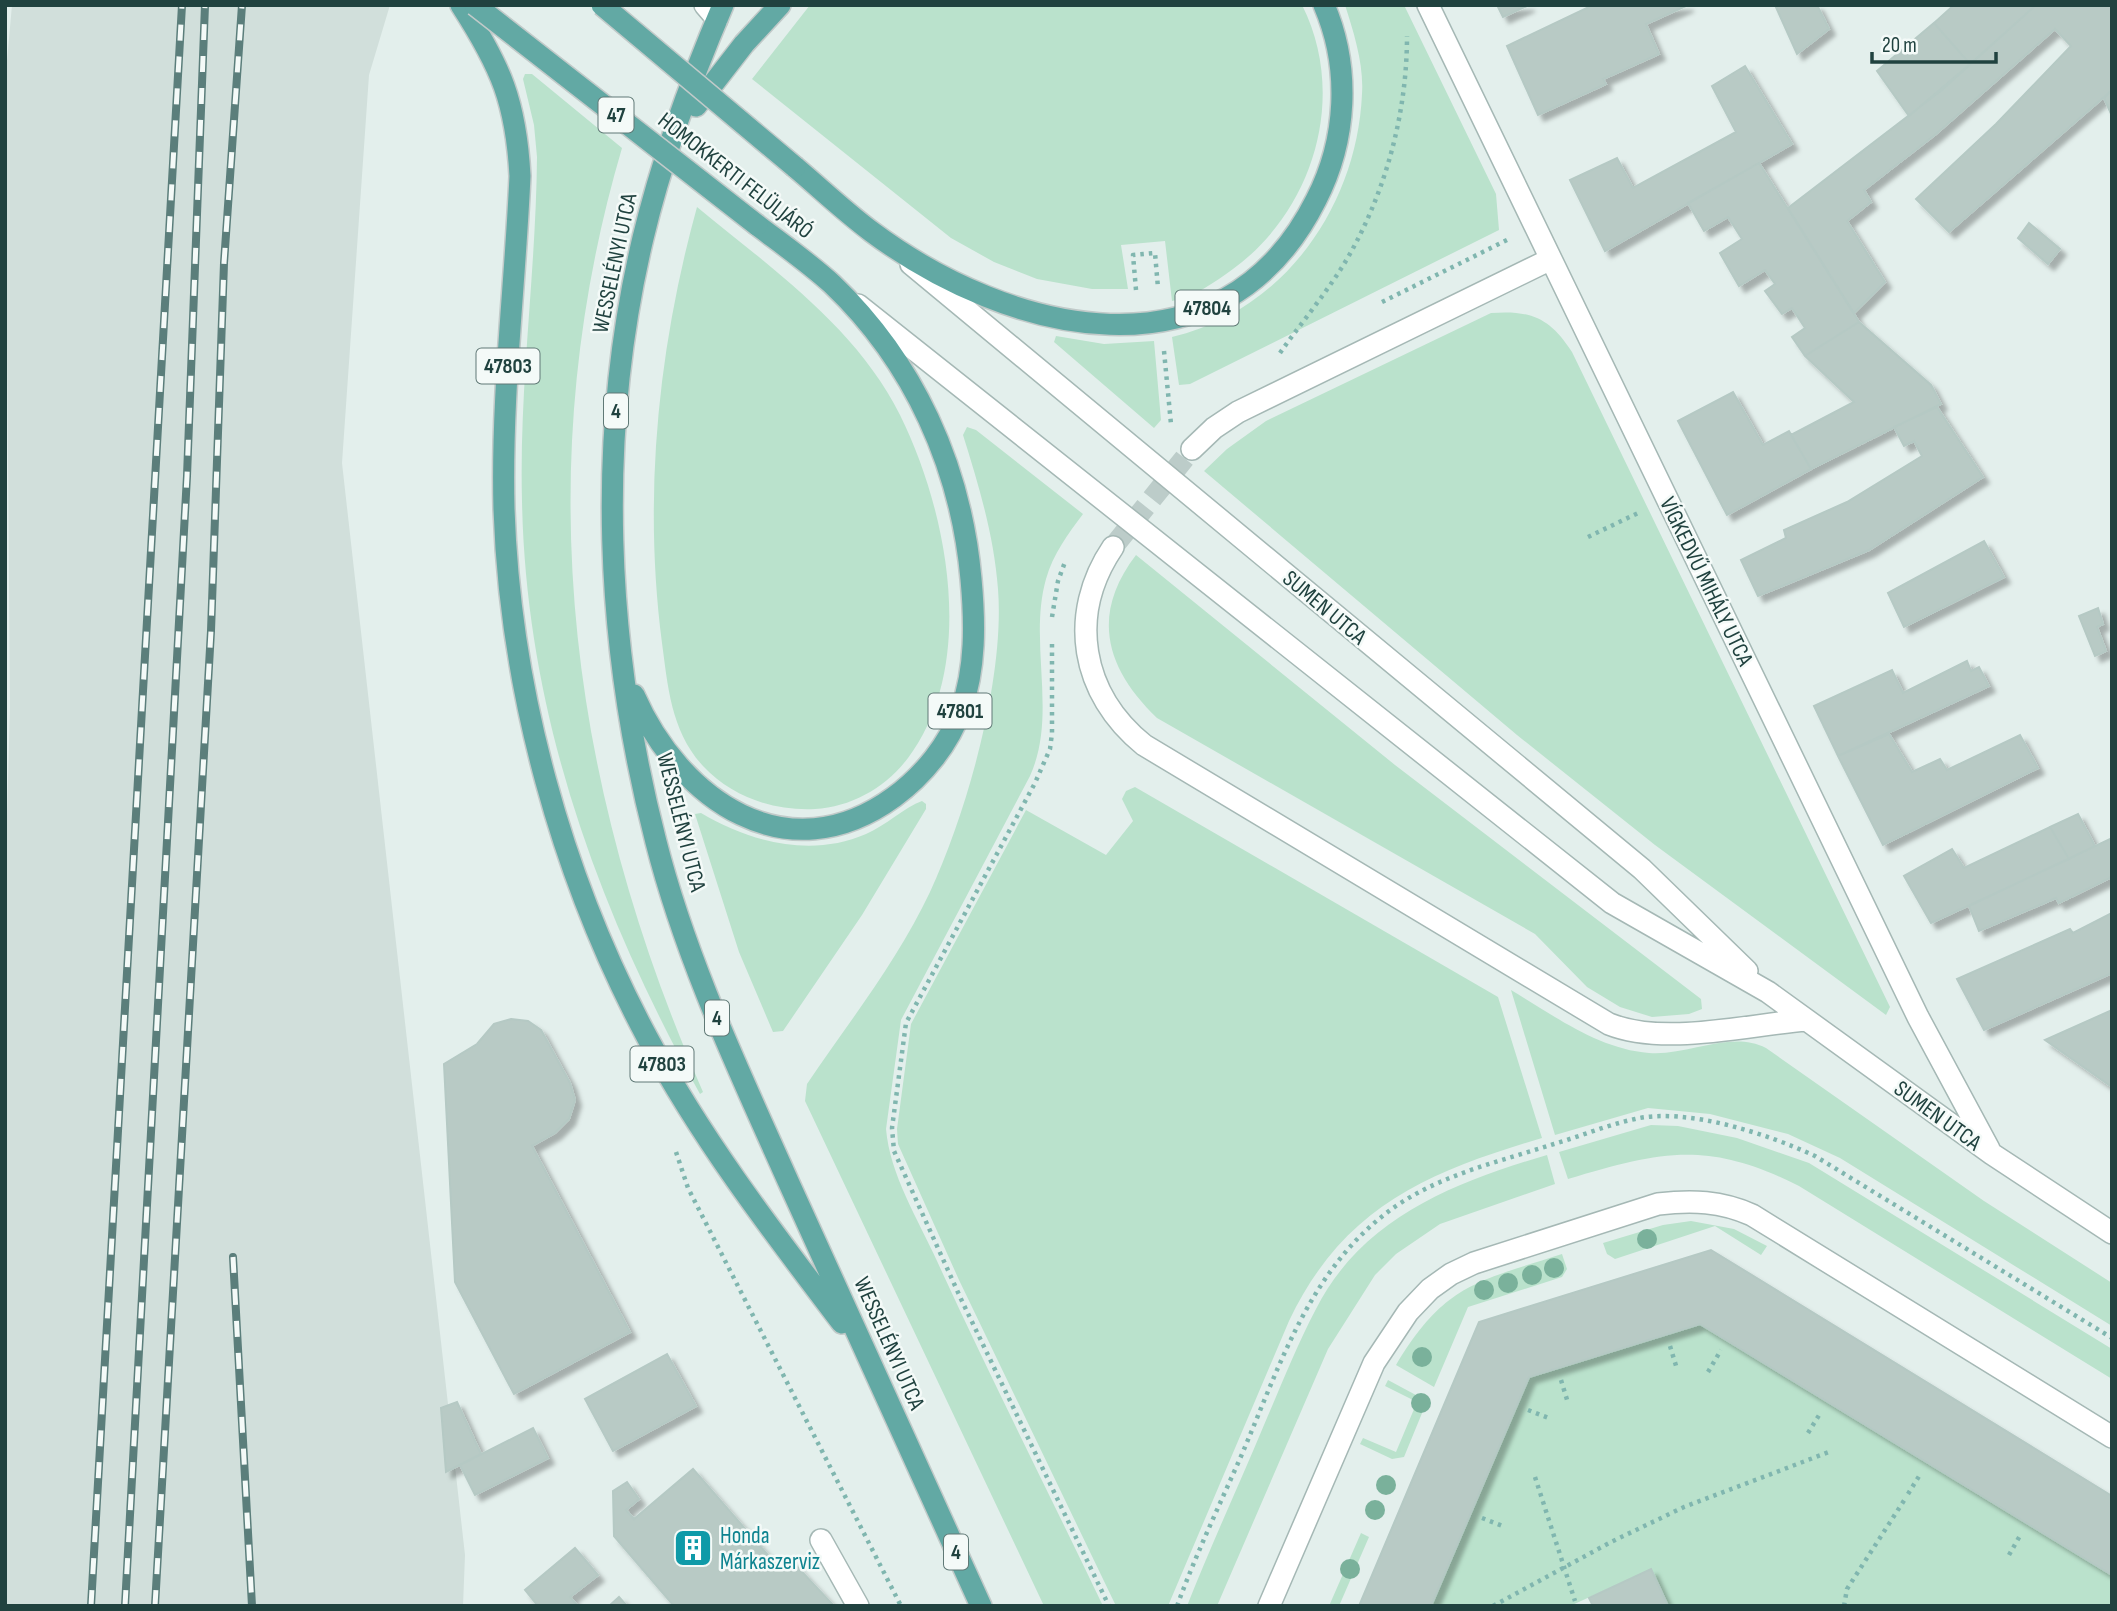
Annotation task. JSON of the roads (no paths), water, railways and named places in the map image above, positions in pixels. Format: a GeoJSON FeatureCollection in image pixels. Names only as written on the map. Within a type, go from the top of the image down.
{"type":"FeatureCollection","features":[{"type":"Feature","properties":{"kind":"main road","name":"47803"},"geometry":{"type":"LineString","coordinates":[[461,5],[497,64],[513,111],[518,139],[520,176],[506,411],[505,509],[514,618],[536,737],[580,884],[614,968],[647,1038],[719,1157],[864,1351]]}},
{"type":"Feature","properties":{"kind":"main road","name":"HOMOKKERTI FELÜLJÁRÓ"},"geometry":{"type":"LineString","coordinates":[[475,5],[832,284]]}},
{"type":"Feature","properties":{"kind":"main road","name":"HOMOKKERTI FELÜLJÁRÓ"},"geometry":{"type":"LineString","coordinates":[[602,5],[872,232]]}},
{"type":"Feature","properties":{"kind":"main road"},"geometry":{"type":"LineString","coordinates":[[666,159],[703,95],[780,5]]}},
{"type":"Feature","properties":{"kind":"main road","name":"47804"},"geometry":{"type":"LineString","coordinates":[[872,232],[931,268],[992,299],[1050,318],[1121,327],[1165,322],[1205,309],[1244,286],[1273,260],[1300,228],[1321,190],[1336,144],[1343,100],[1335,37],[1324,5]]}},
{"type":"Feature","properties":{"kind":"main road","name":"WESSELÉNYI UTCA"},"geometry":{"type":"LineString","coordinates":[[715,10],[643,237],[618,381],[612,528],[622,667],[656,843],[698,971],[745,1085],[981,1606]]}},
{"type":"Feature","properties":{"kind":"main road","name":"47801"},"geometry":{"type":"LineString","coordinates":[[622,667],[654,736],[691,782],[733,812],[778,826],[815,828],[863,817],[906,788],[938,752],[950,733],[966,692],[974,628],[970,558],[957,491],[931,420],[910,383],[832,284]]}},
{"type":"Feature","properties":{"kind":"street","name":"VÍGKEDVŰ MIHÁLY UTCA"},"geometry":{"type":"LineString","coordinates":[[1428,5],[1917,1017],[1992,1154]]}},
{"type":"Feature","properties":{"kind":"street","name":"SUMEN UTCA"},"geometry":{"type":"LineString","coordinates":[[872,232],[1642,869],[1768,992]]}},
{"type":"Feature","properties":{"kind":"street"},"geometry":{"type":"LineString","coordinates":[[1192,449],[1214,428],[1238,411],[1551,259]]}},
{"type":"Feature","properties":{"kind":"street","name":"SUMEN UTCA"},"geometry":{"type":"LineString","coordinates":[[832,284],[1612,902],[1768,992],[1992,1154],[2112,1233]]}},
{"type":"Feature","properties":{"kind":"street"},"geometry":{"type":"LineString","coordinates":[[1113,547],[1102,563],[1089,600],[1086,636],[1088,657],[1104,704],[1122,728],[1144,746],[1609,1024],[1633,1032],[1673,1035],[1806,1020]]}},
{"type":"Feature","properties":{"kind":"street"},"geometry":{"type":"LineString","coordinates":[[1269,1606],[1374,1363],[1390,1336],[1423,1297],[1451,1274],[1474,1263],[1658,1204],[1702,1201],[1728,1206],[1752,1215],[2112,1437]]}},
{"type":"Feature","properties":{"kind":"street"},"geometry":{"type":"LineString","coordinates":[[821,1540],[858,1606]]}},
{"type":"Feature","properties":{"kind":"tunnel"},"geometry":{"type":"LineString","coordinates":[[1113,547],[1192,449]]}},
{"type":"Feature","properties":{"kind":"railway"},"geometry":{"type":"LineString","coordinates":[[91,1606],[182,5]]}},
{"type":"Feature","properties":{"kind":"railway"},"geometry":{"type":"LineString","coordinates":[[125,1606],[187,476],[205,5]]}},
{"type":"Feature","properties":{"kind":"railway"},"geometry":{"type":"LineString","coordinates":[[155,1606],[211,631],[224,263],[242,5]]}},
{"type":"Feature","properties":{"kind":"railway"},"geometry":{"type":"LineString","coordinates":[[233,1257],[252,1606]]}},
{"type":"Feature","properties":{"kind":"place","name":"Honda Márkaszerviz"},"geometry":{"type":"Point","coordinates":[693,1548]}}]}
